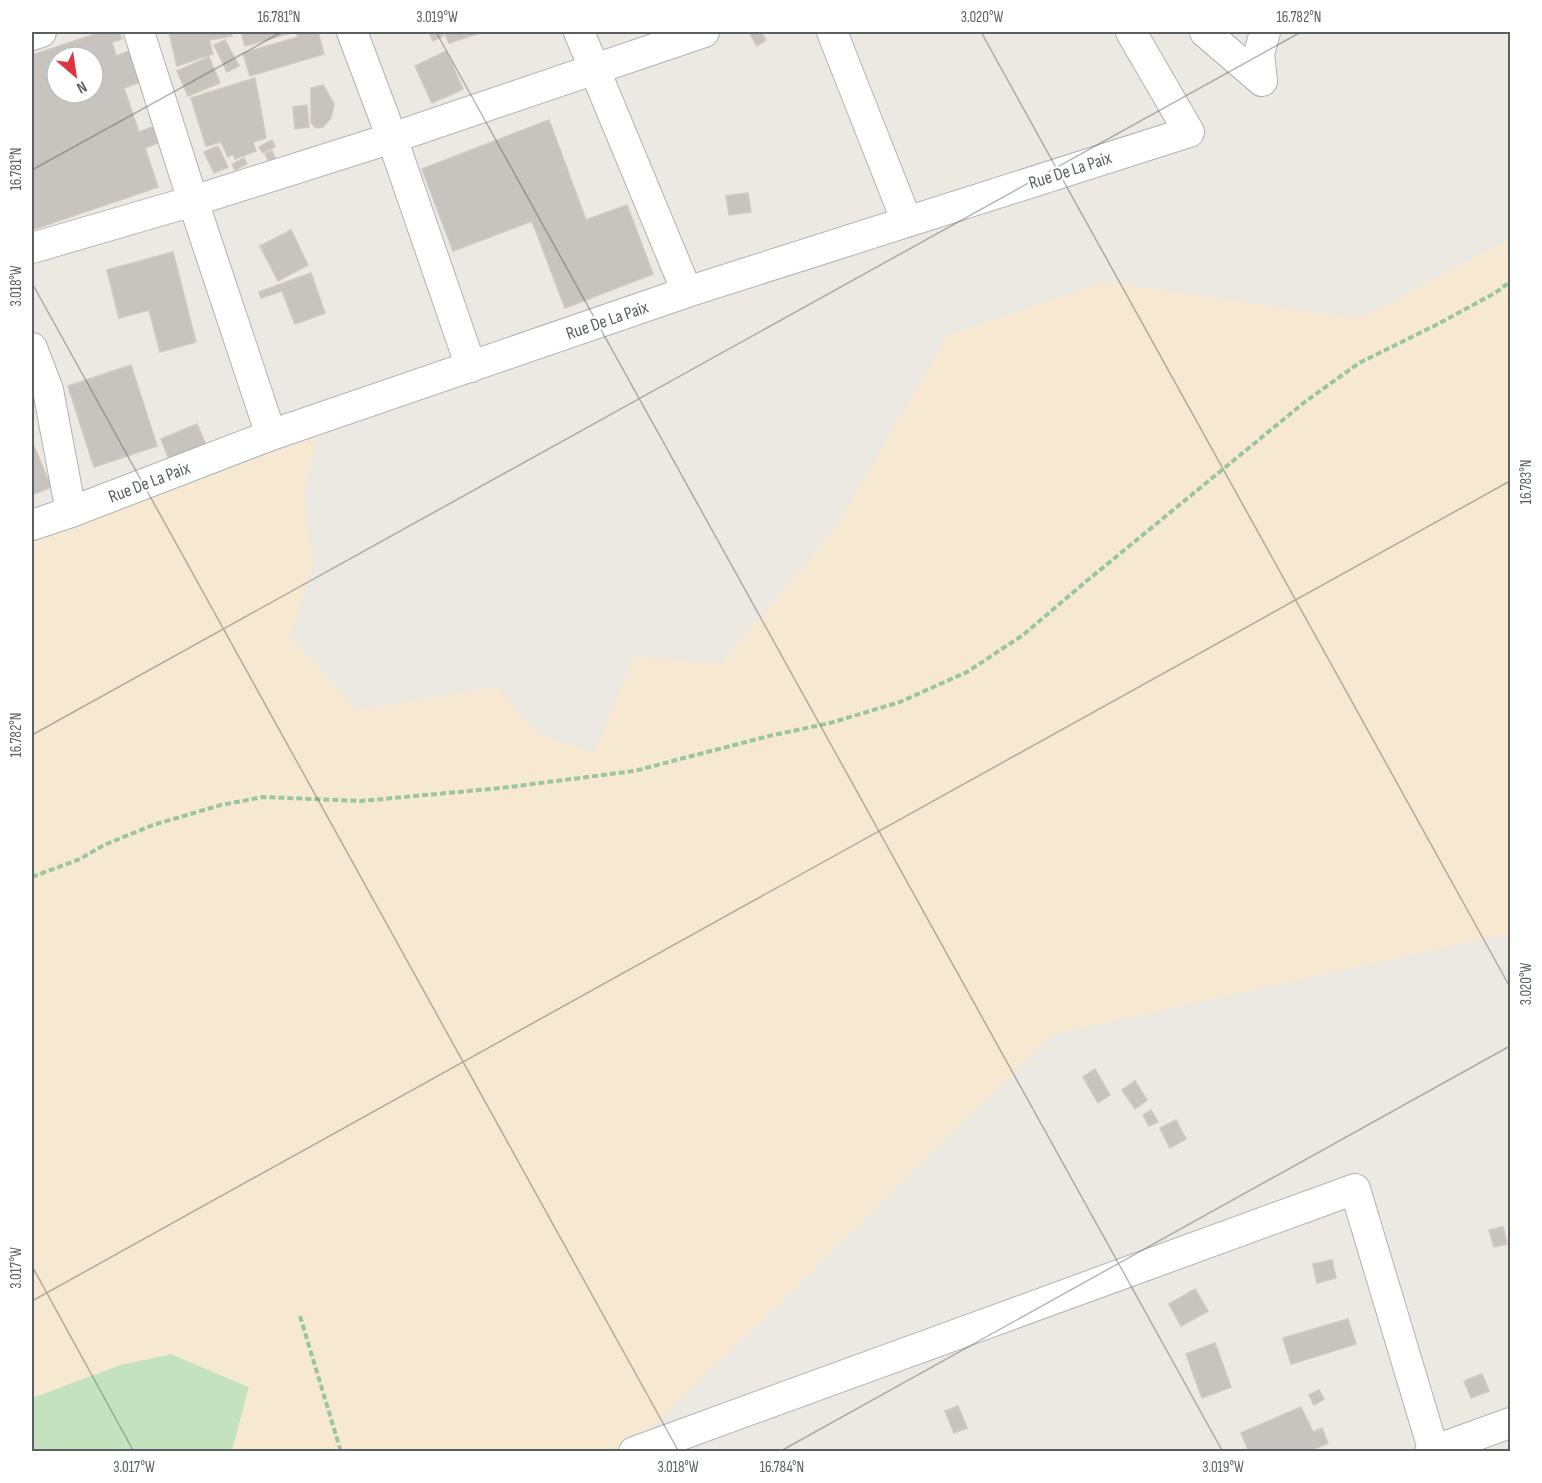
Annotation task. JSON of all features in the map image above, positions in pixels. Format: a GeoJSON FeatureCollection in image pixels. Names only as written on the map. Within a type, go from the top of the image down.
{"type":"FeatureCollection","features":[{"type":"Feature","properties":{"kind":"street"},"geometry":{"type":"LineString","coordinates":[[32,34],[41,32]]}},
{"type":"Feature","properties":{"kind":"street"},"geometry":{"type":"LineString","coordinates":[[139,32],[271,435]]}},
{"type":"Feature","properties":{"kind":"street"},"geometry":{"type":"LineString","coordinates":[[352,32],[392,138],[471,367]]}},
{"type":"Feature","properties":{"kind":"street"},"geometry":{"type":"LineString","coordinates":[[579,32],[687,292]]}},
{"type":"Feature","properties":{"kind":"street"},"geometry":{"type":"LineString","coordinates":[[32,248],[193,201],[392,138],[704,32]]}},
{"type":"Feature","properties":{"kind":"street"},"geometry":{"type":"LineString","coordinates":[[832,32],[907,222]]}},
{"type":"Feature","properties":{"kind":"street","name":"Rue De La Paix"},"geometry":{"type":"LineString","coordinates":[[32,525],[271,435],[687,292],[1189,132],[1131,32]]}},
{"type":"Feature","properties":{"kind":"street"},"geometry":{"type":"LineString","coordinates":[[1205,32],[1262,81],[1259,54],[1265,32]]}},
{"type":"Feature","properties":{"kind":"street"},"geometry":{"type":"LineString","coordinates":[[32,348],[48,390],[71,512]]}},
{"type":"Feature","properties":{"kind":"street"},"geometry":{"type":"LineString","coordinates":[[634,1452],[1355,1190],[1433,1451],[1510,1423]]}},
{"type":"Feature","properties":{"kind":"path"},"geometry":{"type":"LineString","coordinates":[[32,877],[80,859],[104,845],[153,825],[221,805],[263,797],[361,801],[501,788],[624,773],[830,723],[900,702],[967,672],[1023,635],[1306,401],[1359,363],[1436,325],[1495,293],[1510,282]]}},
{"type":"Feature","properties":{"kind":"path"},"geometry":{"type":"LineString","coordinates":[[300,1316],[341,1452]]}},
{"type":"Feature","properties":{"kind":"green space"},"geometry":{"type":"Polygon","coordinates":[[[171,1354],[249,1387],[232,1451],[32,1452],[32,1398],[120,1365],[171,1354]]]}},
{"type":"Feature","properties":{"kind":"sand"},"geometry":{"type":"Polygon","coordinates":[[[1510,239],[1510,933],[1053,1034],[628,1450],[232,1451],[249,1387],[171,1354],[120,1365],[32,1398],[32,535],[317,437],[304,496],[313,564],[291,637],[356,710],[496,687],[538,734],[593,753],[634,657],[720,664],[833,531],[947,336],[1104,282],[1358,319],[1510,239]]]}},
{"type":"Feature","properties":{"kind":"building"},"geometry":{"type":"Polygon","coordinates":[[[101,32],[119,32],[122,39],[112,42],[116,56],[132,50],[143,81],[124,88],[139,132],[155,126],[160,142],[145,148],[158,187],[32,230],[32,55],[45,51],[45,105],[105,105],[105,45],[62,45],[101,32]]]}},
{"type":"Feature","properties":{"kind":"building"},"geometry":{"type":"Polygon","coordinates":[[[169,32],[230,32],[232,36],[209,40],[213,54],[177,66],[169,32]]]}},
{"type":"Feature","properties":{"kind":"building"},"geometry":{"type":"Polygon","coordinates":[[[241,32],[294,32],[245,46],[241,32]]]}},
{"type":"Feature","properties":{"kind":"building"},"geometry":{"type":"Polygon","coordinates":[[[296,32],[318,32],[324,54],[250,76],[243,53],[298,37],[296,32]]]}},
{"type":"Feature","properties":{"kind":"building"},"geometry":{"type":"Polygon","coordinates":[[[429,32],[441,32],[443,36],[433,41],[429,32]]]}},
{"type":"Feature","properties":{"kind":"building"},"geometry":{"type":"Polygon","coordinates":[[[444,32],[483,32],[449,43],[444,32]]]}},
{"type":"Feature","properties":{"kind":"building"},"geometry":{"type":"Polygon","coordinates":[[[749,32],[761,32],[766,40],[757,46],[749,32]]]}},
{"type":"Feature","properties":{"kind":"building"},"geometry":{"type":"Polygon","coordinates":[[[225,40],[239,66],[227,72],[214,45],[225,40]]]}},
{"type":"Feature","properties":{"kind":"building"},"geometry":{"type":"Polygon","coordinates":[[[446,51],[463,89],[432,103],[415,66],[446,51]]]}},
{"type":"Feature","properties":{"kind":"building"},"geometry":{"type":"Polygon","coordinates":[[[209,57],[220,83],[188,96],[177,71],[209,57]]]}},
{"type":"Feature","properties":{"kind":"building"},"geometry":{"type":"Polygon","coordinates":[[[255,78],[266,138],[253,142],[256,151],[235,159],[233,154],[228,157],[221,142],[206,146],[191,98],[255,78]]]}},
{"type":"Feature","properties":{"kind":"building"},"geometry":{"type":"Polygon","coordinates":[[[323,85],[334,104],[331,118],[323,127],[316,128],[311,123],[311,88],[323,85]]]}},
{"type":"Feature","properties":{"kind":"building"},"geometry":{"type":"Polygon","coordinates":[[[307,105],[309,127],[295,129],[293,107],[307,105]]]}},
{"type":"Feature","properties":{"kind":"building"},"geometry":{"type":"Polygon","coordinates":[[[549,120],[586,220],[627,205],[653,274],[565,308],[532,221],[453,251],[422,169],[549,120]]]}},
{"type":"Feature","properties":{"kind":"building"},"geometry":{"type":"Polygon","coordinates":[[[272,140],[275,147],[263,153],[259,147],[272,140]]]}},
{"type":"Feature","properties":{"kind":"building"},"geometry":{"type":"Polygon","coordinates":[[[218,146],[228,167],[214,173],[204,152],[218,146]]]}},
{"type":"Feature","properties":{"kind":"building"},"geometry":{"type":"Polygon","coordinates":[[[272,151],[277,162],[271,166],[265,154],[272,151]]]}},
{"type":"Feature","properties":{"kind":"building"},"geometry":{"type":"Polygon","coordinates":[[[244,158],[247,164],[235,170],[232,164],[244,158]]]}},
{"type":"Feature","properties":{"kind":"building"},"geometry":{"type":"Polygon","coordinates":[[[748,193],[751,212],[729,215],[726,196],[748,193]]]}},
{"type":"Feature","properties":{"kind":"building"},"geometry":{"type":"Polygon","coordinates":[[[291,230],[308,265],[278,281],[260,246],[291,230]]]}},
{"type":"Feature","properties":{"kind":"building"},"geometry":{"type":"Polygon","coordinates":[[[173,252],[196,342],[160,352],[149,310],[119,318],[107,270],[173,252]]]}},
{"type":"Feature","properties":{"kind":"building"},"geometry":{"type":"Polygon","coordinates":[[[311,273],[325,313],[295,324],[282,291],[261,298],[259,292],[311,273]]]}},
{"type":"Feature","properties":{"kind":"building"},"geometry":{"type":"Polygon","coordinates":[[[131,365],[157,446],[94,467],[68,386],[131,365]]]}},
{"type":"Feature","properties":{"kind":"building"},"geometry":{"type":"Polygon","coordinates":[[[197,424],[207,447],[170,462],[161,439],[197,424]]]}},
{"type":"Feature","properties":{"kind":"building"},"geometry":{"type":"Polygon","coordinates":[[[34,446],[51,487],[32,495],[32,447],[34,446]]]}},
{"type":"Feature","properties":{"kind":"building"},"geometry":{"type":"Polygon","coordinates":[[[1095,1069],[1110,1095],[1098,1103],[1083,1077],[1095,1069]]]}},
{"type":"Feature","properties":{"kind":"building"},"geometry":{"type":"Polygon","coordinates":[[[1135,1081],[1147,1100],[1135,1109],[1122,1090],[1135,1081]]]}},
{"type":"Feature","properties":{"kind":"building"},"geometry":{"type":"Polygon","coordinates":[[[1151,1110],[1158,1122],[1149,1126],[1143,1115],[1151,1110]]]}},
{"type":"Feature","properties":{"kind":"building"},"geometry":{"type":"Polygon","coordinates":[[[1176,1120],[1186,1139],[1170,1148],[1160,1128],[1176,1120]]]}},
{"type":"Feature","properties":{"kind":"building"},"geometry":{"type":"Polygon","coordinates":[[[1503,1227],[1507,1244],[1494,1247],[1489,1230],[1503,1227]]]}},
{"type":"Feature","properties":{"kind":"building"},"geometry":{"type":"Polygon","coordinates":[[[1332,1260],[1336,1278],[1317,1283],[1313,1264],[1332,1260]]]}},
{"type":"Feature","properties":{"kind":"building"},"geometry":{"type":"Polygon","coordinates":[[[1195,1289],[1208,1311],[1181,1326],[1169,1304],[1195,1289]]]}},
{"type":"Feature","properties":{"kind":"building"},"geometry":{"type":"Polygon","coordinates":[[[1348,1319],[1356,1344],[1291,1364],[1283,1338],[1348,1319]]]}},
{"type":"Feature","properties":{"kind":"building"},"geometry":{"type":"Polygon","coordinates":[[[1215,1343],[1231,1387],[1202,1398],[1186,1354],[1215,1343]]]}},
{"type":"Feature","properties":{"kind":"building"},"geometry":{"type":"Polygon","coordinates":[[[1482,1374],[1489,1391],[1471,1398],[1464,1381],[1482,1374]]]}},
{"type":"Feature","properties":{"kind":"building"},"geometry":{"type":"Polygon","coordinates":[[[1319,1390],[1324,1399],[1314,1405],[1309,1395],[1319,1390]]]}},
{"type":"Feature","properties":{"kind":"building"},"geometry":{"type":"Polygon","coordinates":[[[958,1406],[967,1428],[954,1433],[945,1411],[958,1406]]]}},
{"type":"Feature","properties":{"kind":"building"},"geometry":{"type":"Polygon","coordinates":[[[1301,1407],[1313,1432],[1322,1428],[1328,1443],[1308,1452],[1249,1452],[1241,1433],[1301,1407]]]}}]}
